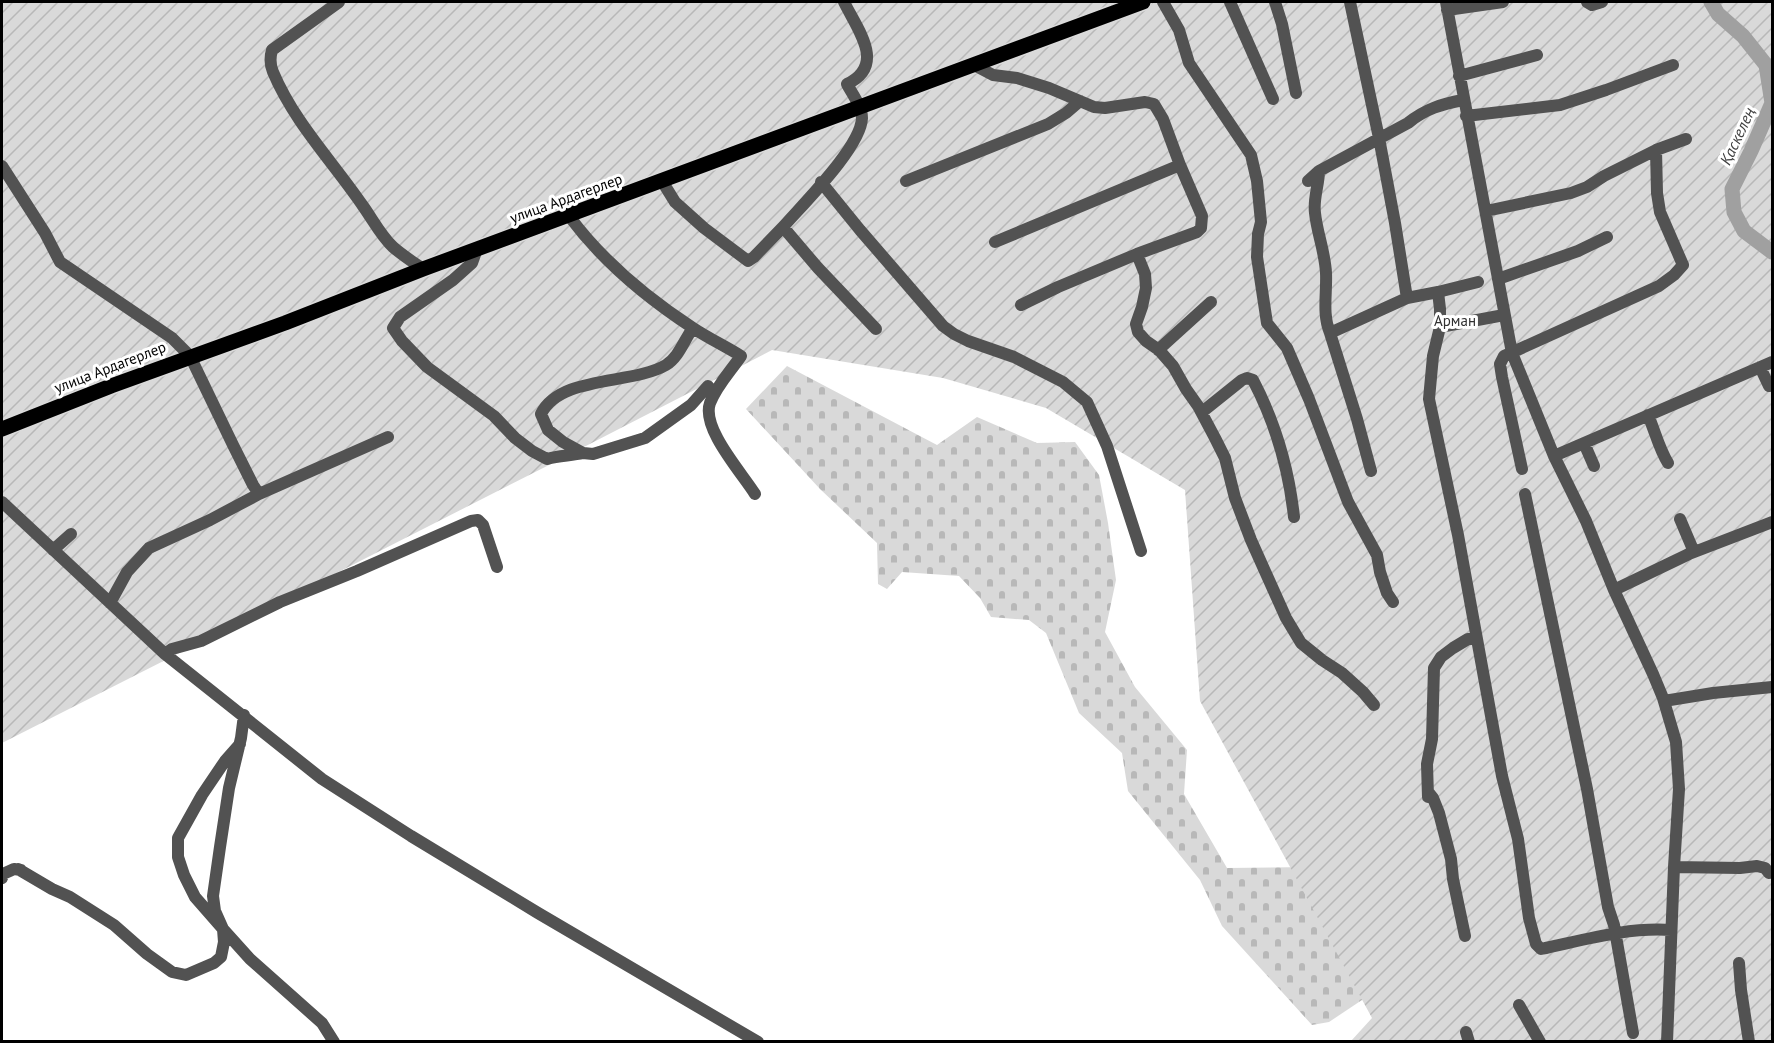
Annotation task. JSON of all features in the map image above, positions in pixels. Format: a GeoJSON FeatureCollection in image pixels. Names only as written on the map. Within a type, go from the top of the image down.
{"type":"FeatureCollection","features":[{"type":"Feature","properties":{"kind":"main road","name":"улица Ардагерлер"},"geometry":{"type":"LineString","coordinates":[[2,429],[190,356],[285,323],[423,269],[1143,2]]}},
{"type":"Feature","properties":{"kind":"street"},"geometry":{"type":"LineString","coordinates":[[338,2],[272,50],[270,58],[272,70],[309,132],[376,226],[392,246],[423,269]]}},
{"type":"Feature","properties":{"kind":"street"},"geometry":{"type":"LineString","coordinates":[[662,181],[675,202],[704,228],[748,261],[754,257],[833,171],[858,135],[862,118],[860,107],[846,84],[856,80],[862,73],[867,55],[864,41],[844,2]]}},
{"type":"Feature","properties":{"kind":"street"},"geometry":{"type":"LineString","coordinates":[[1163,2],[1179,30],[1189,63],[1251,155],[1257,181],[1261,222],[1257,257],[1267,323],[1287,348],[1310,399],[1348,502],[1377,555],[1380,572],[1393,602]]}},
{"type":"Feature","properties":{"kind":"street"},"geometry":{"type":"LineString","coordinates":[[1230,2],[1273,99]]}},
{"type":"Feature","properties":{"kind":"street"},"geometry":{"type":"LineString","coordinates":[[1275,2],[1282,24],[1296,93]]}},
{"type":"Feature","properties":{"kind":"street"},"geometry":{"type":"LineString","coordinates":[[1350,2],[1380,138],[1407,298]]}},
{"type":"Feature","properties":{"kind":"street"},"geometry":{"type":"LineString","coordinates":[[1503,2],[1446,6],[1512,352],[1554,456],[1586,521],[1664,701],[1676,742],[1679,789],[1667,1041]]}},
{"type":"Feature","properties":{"kind":"street"},"geometry":{"type":"LineString","coordinates":[[1587,2],[1592,5],[1602,2]]}},
{"type":"Feature","properties":{"kind":"street"},"geometry":{"type":"LineString","coordinates":[[1459,76],[1537,55]]}},
{"type":"Feature","properties":{"kind":"street"},"geometry":{"type":"LineString","coordinates":[[974,65],[993,75],[1017,78],[1094,107],[1105,108],[1145,102],[1154,104],[1163,118],[1202,216],[1201,228],[1197,232],[1137,254],[1021,305]]}},
{"type":"Feature","properties":{"kind":"street"},"geometry":{"type":"LineString","coordinates":[[1466,116],[1560,105],[1673,65]]}},
{"type":"Feature","properties":{"kind":"street"},"geometry":{"type":"LineString","coordinates":[[906,181],[1048,124],[1066,113],[1080,100]]}},
{"type":"Feature","properties":{"kind":"street"},"geometry":{"type":"LineString","coordinates":[[1308,181],[1319,171],[1408,123],[1421,113],[1436,106],[1463,100]]}},
{"type":"Feature","properties":{"kind":"street"},"geometry":{"type":"LineString","coordinates":[[1486,211],[1571,193],[1587,187],[1656,150],[1686,139]]}},
{"type":"Feature","properties":{"kind":"street"},"geometry":{"type":"LineString","coordinates":[[1522,469],[1500,364],[1504,356],[1659,286],[1683,265],[1660,212],[1656,150]]}},
{"type":"Feature","properties":{"kind":"street"},"geometry":{"type":"LineString","coordinates":[[995,242],[1180,165]]}},
{"type":"Feature","properties":{"kind":"street"},"geometry":{"type":"LineString","coordinates":[[2,166],[45,233],[60,262],[172,338],[190,356],[232,445],[259,494]]}},
{"type":"Feature","properties":{"kind":"street"},"geometry":{"type":"LineString","coordinates":[[1319,171],[1314,210],[1326,273],[1327,326],[1371,471]]}},
{"type":"Feature","properties":{"kind":"street"},"geometry":{"type":"LineString","coordinates":[[821,182],[943,326],[968,341],[1014,357],[1063,382],[1087,402],[1107,446],[1141,551]]}},
{"type":"Feature","properties":{"kind":"street"},"geometry":{"type":"LineString","coordinates":[[568,216],[585,238],[615,267],[665,308],[693,328],[741,356],[728,372],[709,406],[711,428],[755,494]]}},
{"type":"Feature","properties":{"kind":"street"},"geometry":{"type":"LineString","coordinates":[[783,227],[876,329]]}},
{"type":"Feature","properties":{"kind":"street"},"geometry":{"type":"LineString","coordinates":[[1498,279],[1578,251],[1607,237]]}},
{"type":"Feature","properties":{"kind":"street"},"geometry":{"type":"LineString","coordinates":[[477,249],[472,262],[453,280],[400,317],[393,328],[427,367],[494,417],[532,451],[547,459],[560,455],[593,454],[645,438],[691,405],[708,386]]}},
{"type":"Feature","properties":{"kind":"street"},"geometry":{"type":"LineString","coordinates":[[1137,254],[1145,274],[1146,288],[1136,324],[1138,332],[1173,366],[1202,412],[1226,458],[1236,498],[1270,585],[1298,639],[1301,644],[1342,673],[1374,705]]}},
{"type":"Feature","properties":{"kind":"street"},"geometry":{"type":"LineString","coordinates":[[1330,333],[1407,298],[1478,282]]}},
{"type":"Feature","properties":{"kind":"street"},"geometry":{"type":"LineString","coordinates":[[1438,292],[1440,327],[1433,356],[1429,399],[1458,535],[1502,776],[1518,839],[1529,918],[1536,944],[1541,950],[1615,933],[1671,930]]}},
{"type":"Feature","properties":{"kind":"street"},"geometry":{"type":"LineString","coordinates":[[1158,350],[1211,302]]}},
{"type":"Feature","properties":{"kind":"street"},"geometry":{"type":"LineString","coordinates":[[1440,327],[1504,315]]}},
{"type":"Feature","properties":{"kind":"street"},"geometry":{"type":"LineString","coordinates":[[583,453],[548,430],[541,414],[546,404],[580,386],[652,371],[667,364],[675,358],[693,328]]}},
{"type":"Feature","properties":{"kind":"street"},"geometry":{"type":"LineString","coordinates":[[1554,456],[1773,362]]}},
{"type":"Feature","properties":{"kind":"street"},"geometry":{"type":"LineString","coordinates":[[1760,367],[1768,386]]}},
{"type":"Feature","properties":{"kind":"street"},"geometry":{"type":"LineString","coordinates":[[1202,412],[1242,380],[1247,378],[1253,380],[1270,416],[1284,458],[1294,518]]}},
{"type":"Feature","properties":{"kind":"street"},"geometry":{"type":"LineString","coordinates":[[1648,415],[1668,464]]}},
{"type":"Feature","properties":{"kind":"street"},"geometry":{"type":"LineString","coordinates":[[127,559],[259,494],[388,437]]}},
{"type":"Feature","properties":{"kind":"street"},"geometry":{"type":"LineString","coordinates":[[1584,444],[1594,466]]}},
{"type":"Feature","properties":{"kind":"street"},"geometry":{"type":"LineString","coordinates":[[1525,494],[1587,789],[1633,1033]]}},
{"type":"Feature","properties":{"kind":"street"},"geometry":{"type":"LineString","coordinates":[[2,502],[165,654],[322,779],[538,913],[758,1041]]}},
{"type":"Feature","properties":{"kind":"street"},"geometry":{"type":"LineString","coordinates":[[1680,519],[1694,552]]}},
{"type":"Feature","properties":{"kind":"street"},"geometry":{"type":"LineString","coordinates":[[165,654],[172,649],[201,641],[280,602],[471,521],[478,520],[483,525],[497,567]]}},
{"type":"Feature","properties":{"kind":"street"},"geometry":{"type":"LineString","coordinates":[[1614,590],[1694,552],[1773,522]]}},
{"type":"Feature","properties":{"kind":"street"},"geometry":{"type":"LineString","coordinates":[[53,550],[71,534]]}},
{"type":"Feature","properties":{"kind":"street"},"geometry":{"type":"LineString","coordinates":[[110,603],[128,573],[149,548]]}},
{"type":"Feature","properties":{"kind":"street"},"geometry":{"type":"LineString","coordinates":[[1465,936],[1451,859],[1439,813],[1433,798],[1429,795],[1427,764],[1432,739],[1434,668],[1441,657],[1453,648],[1468,639],[1476,639]]}},
{"type":"Feature","properties":{"kind":"street"},"geometry":{"type":"LineString","coordinates":[[1664,701],[1773,687]]}},
{"type":"Feature","properties":{"kind":"street"},"geometry":{"type":"LineString","coordinates":[[2,878],[3,874],[14,869],[20,870],[70,897],[114,925],[162,966],[180,974],[186,975],[214,963],[222,957],[224,942],[223,928],[215,911],[213,896],[225,814],[244,715]]}},
{"type":"Feature","properties":{"kind":"street"},"geometry":{"type":"LineString","coordinates":[[240,744],[225,761],[202,795],[178,838],[178,857],[195,897],[250,959],[322,1023],[332,1037],[339,1041]]}},
{"type":"Feature","properties":{"kind":"street"},"geometry":{"type":"LineString","coordinates":[[1674,867],[1757,866],[1765,868],[1769,873]]}},
{"type":"Feature","properties":{"kind":"street"},"geometry":{"type":"LineString","coordinates":[[1739,963],[1749,1041]]}},
{"type":"Feature","properties":{"kind":"street"},"geometry":{"type":"LineString","coordinates":[[1519,1005],[1540,1041]]}},
{"type":"Feature","properties":{"kind":"green space","name":"Арман"},"geometry":{"type":"Polygon","coordinates":[[[2,2],[1772,2],[1772,1041],[1351,1041],[1372,1018],[1200,701],[1185,490],[1046,408],[943,378],[772,350],[2,743],[2,2]]]}},
{"type":"Feature","properties":{"kind":"green space"},"geometry":{"type":"Polygon","coordinates":[[[787,366],[937,445],[977,417],[1037,443],[1075,442],[1099,475],[1108,523],[1116,580],[1105,632],[1135,687],[1187,750],[1184,794],[1227,868],[1311,867],[1368,996],[1329,1022],[1312,1025],[1222,926],[1200,880],[1128,791],[1122,753],[1079,713],[1046,633],[1029,620],[991,617],[980,598],[959,576],[902,572],[887,589],[878,584],[877,543],[820,489],[746,409],[787,366]]]}},
{"type":"Feature","properties":{"kind":"waterway","name":"Қаскелең"},"geometry":{"type":"LineString","coordinates":[[1711,2],[1718,14],[1743,36],[1766,65],[1772,103],[1732,189],[1734,212],[1744,231],[1772,252]]}}]}
